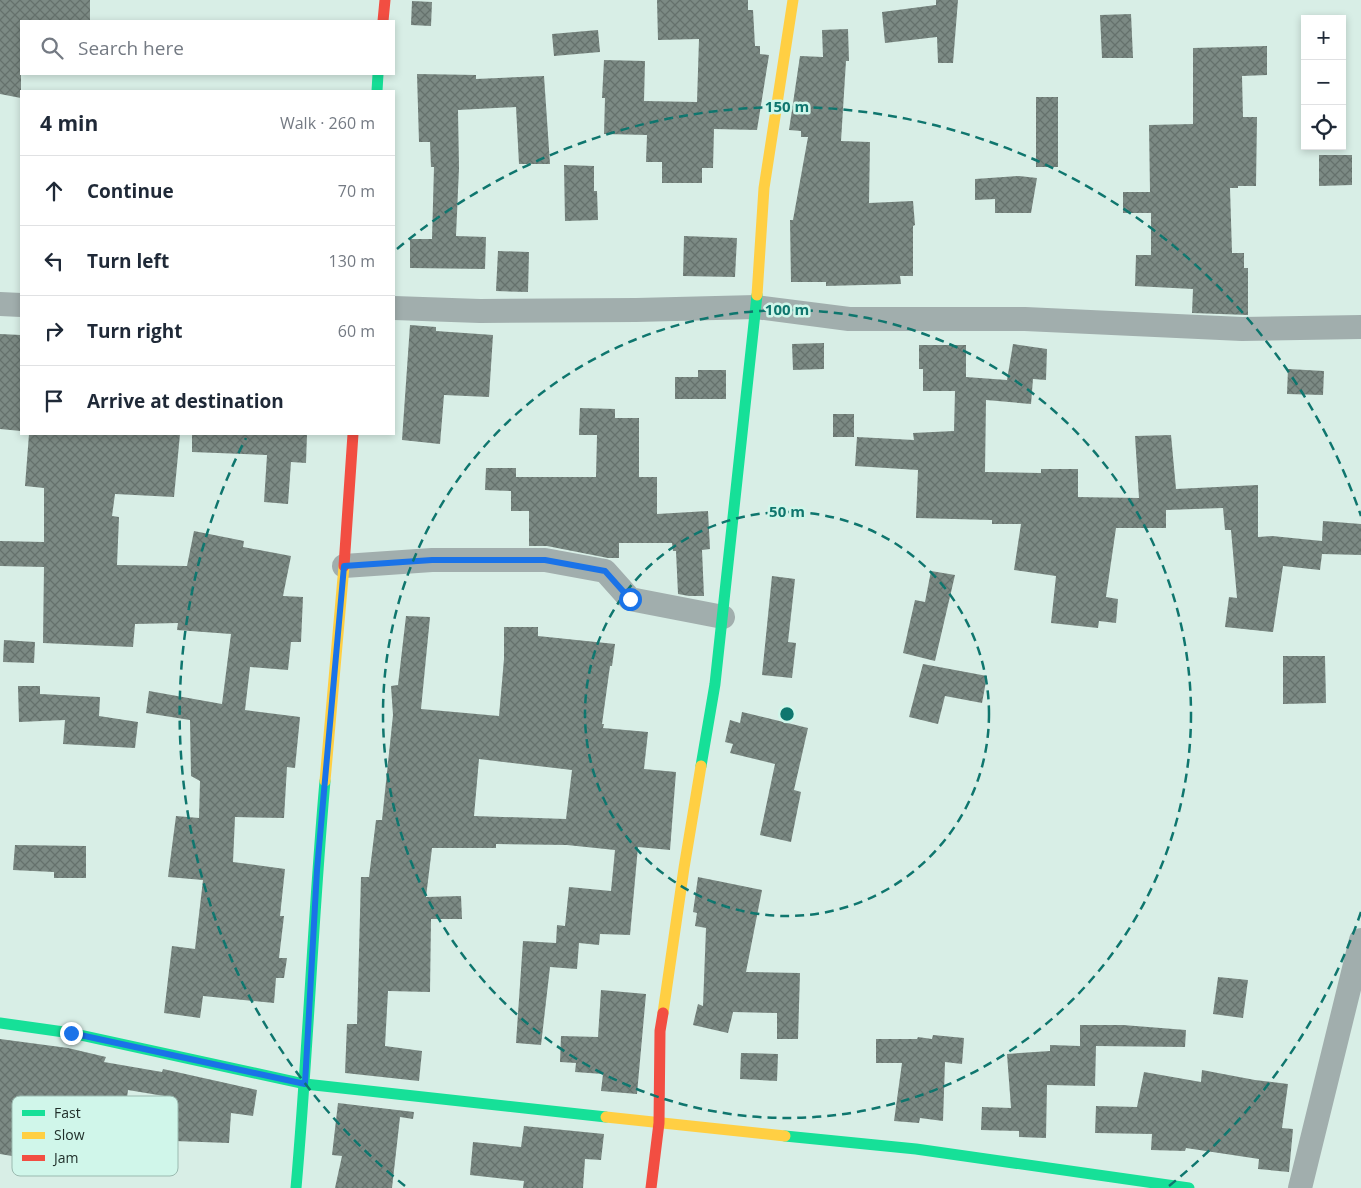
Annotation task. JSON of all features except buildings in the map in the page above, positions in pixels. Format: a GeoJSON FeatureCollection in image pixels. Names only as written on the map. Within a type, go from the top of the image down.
{"type":"FeatureCollection","features":[{"type":"Feature","properties":{"kind":"street"},"geometry":{"type":"LineString","coordinates":[[383,20],[385,0]]}},
{"type":"Feature","properties":{"kind":"street"},"geometry":{"type":"LineString","coordinates":[[651,1188],[659,1123],[660,1031],[684,868],[715,684],[756,307],[764,188],[792,0]]}},
{"type":"Feature","properties":{"kind":"street"},"geometry":{"type":"LineString","coordinates":[[376,90],[378,75]]}},
{"type":"Feature","properties":{"kind":"street"},"geometry":{"type":"LineString","coordinates":[[0,304],[20,305]]}},
{"type":"Feature","properties":{"kind":"street"},"geometry":{"type":"LineString","coordinates":[[395,308],[490,311],[756,307],[849,319],[1025,319],[1242,329],[1361,327]]}},
{"type":"Feature","properties":{"kind":"street"},"geometry":{"type":"LineString","coordinates":[[296,1188],[305,1084],[317,870],[344,566],[353,435]]}},
{"type":"Feature","properties":{"kind":"street"},"geometry":{"type":"LineString","coordinates":[[344,566],[432,560],[545,560],[605,571],[630,599],[723,617]]}},
{"type":"Feature","properties":{"kind":"street"},"geometry":{"type":"LineString","coordinates":[[1300,1188],[1361,940]]}},
{"type":"Feature","properties":{"kind":"street"},"geometry":{"type":"LineString","coordinates":[[0,1023],[71,1033],[305,1084],[916,1149],[1189,1188]]}},
{"type":"Feature","properties":{"kind":"traffic: fast"},"geometry":{"type":"LineString","coordinates":[[377,90],[378,75]]}},
{"type":"Feature","properties":{"kind":"traffic: fast"},"geometry":{"type":"LineString","coordinates":[[701,766],[715,684],[757,295]]}},
{"type":"Feature","properties":{"kind":"traffic: fast"},"geometry":{"type":"LineString","coordinates":[[296,1188],[325,781]]}},
{"type":"Feature","properties":{"kind":"traffic: fast"},"geometry":{"type":"LineString","coordinates":[[0,1023],[71,1033],[305,1084],[606,1117]]}},
{"type":"Feature","properties":{"kind":"traffic: fast"},"geometry":{"type":"LineString","coordinates":[[785,1136],[916,1149],[1189,1188]]}},
{"type":"Feature","properties":{"kind":"traffic: slow"},"geometry":{"type":"LineString","coordinates":[[757,295],[764,188],[793,0]]}},
{"type":"Feature","properties":{"kind":"traffic: slow"},"geometry":{"type":"LineString","coordinates":[[325,781],[344,566]]}},
{"type":"Feature","properties":{"kind":"traffic: slow"},"geometry":{"type":"LineString","coordinates":[[663,1013],[701,766]]}},
{"type":"Feature","properties":{"kind":"traffic: slow"},"geometry":{"type":"LineString","coordinates":[[606,1117],[785,1136]]}},
{"type":"Feature","properties":{"kind":"traffic: jam"},"geometry":{"type":"LineString","coordinates":[[383,20],[385,0]]}},
{"type":"Feature","properties":{"kind":"traffic: jam"},"geometry":{"type":"LineString","coordinates":[[344,566],[353,435]]}},
{"type":"Feature","properties":{"kind":"traffic: jam"},"geometry":{"type":"LineString","coordinates":[[651,1188],[659,1123],[660,1031],[663,1013]]}},
{"type":"Feature","properties":{"kind":"route"},"geometry":{"type":"LineString","coordinates":[[71,1033],[305,1084],[317,870],[344,566],[432,560],[545,560],[605,571],[630,599]]}}]}
